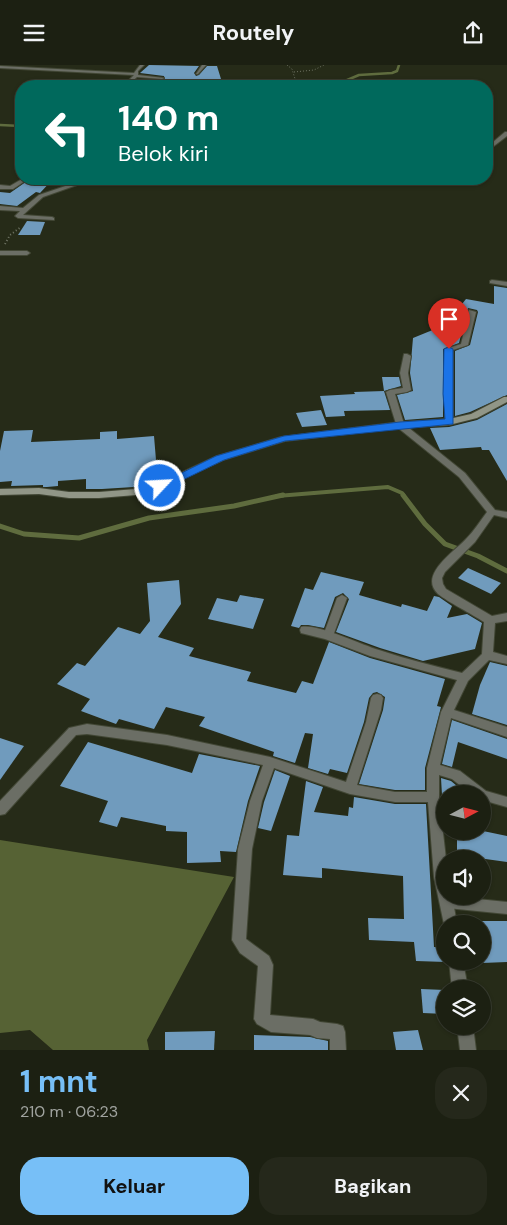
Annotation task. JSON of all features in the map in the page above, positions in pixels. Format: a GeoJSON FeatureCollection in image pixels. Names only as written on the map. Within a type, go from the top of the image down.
{"type":"FeatureCollection","features":[{"type":"Feature","properties":{"kind":"street"},"geometry":{"type":"LineString","coordinates":[[131,80],[142,65]]}},
{"type":"Feature","properties":{"kind":"street"},"geometry":{"type":"LineString","coordinates":[[197,73],[204,65]]}},
{"type":"Feature","properties":{"kind":"street"},"geometry":{"type":"LineString","coordinates":[[0,67],[162,78]]}},
{"type":"Feature","properties":{"kind":"street"},"geometry":{"type":"LineString","coordinates":[[493,145],[507,133]]}},
{"type":"Feature","properties":{"kind":"street"},"geometry":{"type":"LineString","coordinates":[[0,187],[11,188],[16,185]]}},
{"type":"Feature","properties":{"kind":"street"},"geometry":{"type":"LineString","coordinates":[[52,219],[18,216],[41,197],[74,185]]}},
{"type":"Feature","properties":{"kind":"street"},"geometry":{"type":"LineString","coordinates":[[0,207],[24,211]]}},
{"type":"Feature","properties":{"kind":"street"},"geometry":{"type":"LineString","coordinates":[[0,252],[26,253]]}},
{"type":"Feature","properties":{"kind":"street"},"geometry":{"type":"LineString","coordinates":[[492,282],[507,284]]}},
{"type":"Feature","properties":{"kind":"street"},"geometry":{"type":"LineString","coordinates":[[450,422],[448,394],[449,349],[464,345],[472,312]]}},
{"type":"Feature","properties":{"kind":"street"},"geometry":{"type":"LineString","coordinates":[[407,357],[404,373],[407,390],[390,392],[400,425],[462,475],[492,512],[507,515]]}},
{"type":"Feature","properties":{"kind":"street"},"geometry":{"type":"LineString","coordinates":[[0,492],[39,491],[69,495],[99,495],[136,492],[160,486],[220,458],[284,439],[400,425],[450,422],[474,416],[507,399]]}},
{"type":"Feature","properties":{"kind":"street"},"geometry":{"type":"LineString","coordinates":[[492,512],[467,544],[443,565],[436,580],[437,587],[442,591],[490,620],[507,617]]}},
{"type":"Feature","properties":{"kind":"street"},"geometry":{"type":"LineString","coordinates":[[438,850],[433,797],[433,768],[447,713],[464,678],[487,655],[490,620]]}},
{"type":"Feature","properties":{"kind":"street"},"geometry":{"type":"LineString","coordinates":[[305,630],[328,636],[374,653],[464,678]]}},
{"type":"Feature","properties":{"kind":"street"},"geometry":{"type":"LineString","coordinates":[[487,655],[507,660]]}},
{"type":"Feature","properties":{"kind":"street"},"geometry":{"type":"LineString","coordinates":[[350,789],[355,770],[367,744],[377,698]]}},
{"type":"Feature","properties":{"kind":"street"},"geometry":{"type":"LineString","coordinates":[[447,713],[507,732]]}},
{"type":"Feature","properties":{"kind":"street"},"geometry":{"type":"LineString","coordinates":[[0,810],[73,731],[86,729],[168,740],[270,761],[350,789],[395,797],[433,797]]}},
{"type":"Feature","properties":{"kind":"street"},"geometry":{"type":"LineString","coordinates":[[270,761],[256,801],[245,849],[239,940],[246,951],[260,958],[266,965],[262,1019],[271,1024],[313,1027],[317,1030],[337,1032],[338,1050]]}},
{"type":"Feature","properties":{"kind":"street"},"geometry":{"type":"LineString","coordinates":[[433,768],[456,775],[470,785]]}},
{"type":"Feature","properties":{"kind":"street"},"geometry":{"type":"LineString","coordinates":[[491,797],[507,803]]}},
{"type":"Feature","properties":{"kind":"street"},"geometry":{"type":"LineString","coordinates":[[466,1035],[468,1050]]}},
{"type":"Feature","properties":{"kind":"lane"},"geometry":{"type":"LineString","coordinates":[[328,636],[342,598]]}},
{"type":"Feature","properties":{"kind":"lane"},"geometry":{"type":"LineString","coordinates":[[477,905],[507,908]]}},
{"type":"Feature","properties":{"kind":"path"},"geometry":{"type":"LineString","coordinates":[[287,65],[293,72],[295,80]]}},
{"type":"Feature","properties":{"kind":"path"},"geometry":{"type":"LineString","coordinates":[[293,72],[314,70],[324,65]]}},
{"type":"Feature","properties":{"kind":"path"},"geometry":{"type":"LineString","coordinates":[[0,252],[10,235],[30,217]]}},
{"type":"Feature","properties":{"kind":"green space"},"geometry":{"type":"Polygon","coordinates":[[[0,840],[234,877],[147,1040],[149,1050],[53,1050],[30,1030],[0,1033],[0,840]]]}},
{"type":"Feature","properties":{"kind":"building"},"geometry":{"type":"Polygon","coordinates":[[[149,65],[199,66],[194,73],[196,76],[207,66],[217,66],[221,79],[165,80],[164,76],[140,73],[149,65]]]}},
{"type":"Feature","properties":{"kind":"building"},"geometry":{"type":"Polygon","coordinates":[[[21,185],[47,185],[40,193],[36,192],[17,206],[0,204],[0,192],[10,193],[21,185]]]}},
{"type":"Feature","properties":{"kind":"building"},"geometry":{"type":"Polygon","coordinates":[[[27,221],[45,222],[40,235],[18,235],[27,221]]]}},
{"type":"Feature","properties":{"kind":"building"},"geometry":{"type":"Polygon","coordinates":[[[494,286],[507,288],[507,395],[470,412],[455,416],[455,351],[470,345],[478,312],[468,308],[459,343],[443,349],[443,417],[405,420],[397,395],[413,391],[410,373],[413,338],[440,327],[440,319],[450,319],[454,308],[458,309],[466,299],[494,304],[494,286]]]}},
{"type":"Feature","properties":{"kind":"building"},"geometry":{"type":"Polygon","coordinates":[[[382,377],[399,377],[401,386],[384,391],[382,377]]]}},
{"type":"Feature","properties":{"kind":"building"},"geometry":{"type":"Polygon","coordinates":[[[384,391],[390,410],[344,411],[345,416],[326,417],[320,396],[355,394],[354,392],[384,391]]]}},
{"type":"Feature","properties":{"kind":"building"},"geometry":{"type":"Polygon","coordinates":[[[507,404],[507,481],[489,450],[482,450],[481,447],[440,450],[430,428],[449,427],[477,420],[507,404]]]}},
{"type":"Feature","properties":{"kind":"building"},"geometry":{"type":"Polygon","coordinates":[[[321,410],[327,425],[302,427],[296,413],[321,410]]]}},
{"type":"Feature","properties":{"kind":"building"},"geometry":{"type":"Polygon","coordinates":[[[33,430],[31,442],[100,439],[100,432],[117,431],[117,439],[154,436],[156,460],[162,460],[161,480],[134,487],[102,489],[86,489],[86,479],[58,481],[58,486],[47,487],[43,487],[43,485],[11,486],[12,481],[0,482],[0,451],[4,431],[33,430]]]}},
{"type":"Feature","properties":{"kind":"building"},"geometry":{"type":"Polygon","coordinates":[[[468,568],[501,583],[491,594],[458,578],[468,568]]]}},
{"type":"Feature","properties":{"kind":"building"},"geometry":{"type":"Polygon","coordinates":[[[321,572],[364,582],[359,595],[401,607],[402,604],[427,611],[434,596],[439,597],[452,606],[447,618],[467,614],[482,623],[475,649],[423,661],[336,632],[349,599],[343,593],[335,597],[324,628],[308,625],[301,625],[299,628],[291,626],[305,588],[313,590],[321,572]]]}},
{"type":"Feature","properties":{"kind":"building"},"geometry":{"type":"Polygon","coordinates":[[[179,580],[181,604],[158,637],[194,648],[189,656],[251,672],[247,681],[296,693],[302,681],[313,684],[329,642],[370,658],[445,679],[437,706],[441,707],[425,768],[425,790],[395,790],[359,784],[383,710],[385,697],[377,692],[373,693],[369,698],[364,722],[347,773],[330,769],[328,774],[308,768],[313,734],[305,733],[295,763],[273,756],[274,752],[199,726],[205,717],[166,707],[154,729],[119,719],[116,724],[81,711],[90,699],[57,684],[77,663],[85,666],[118,627],[140,634],[150,621],[147,583],[179,580]]]}},
{"type":"Feature","properties":{"kind":"building"},"geometry":{"type":"Polygon","coordinates":[[[240,595],[264,599],[253,629],[208,619],[217,598],[237,602],[240,595]]]}},
{"type":"Feature","properties":{"kind":"building"},"geometry":{"type":"Polygon","coordinates":[[[490,662],[507,666],[507,725],[472,714],[480,685],[490,662]]]}},
{"type":"Feature","properties":{"kind":"building"},"geometry":{"type":"Polygon","coordinates":[[[452,720],[507,739],[507,759],[458,742],[452,767],[442,764],[452,720]]]}},
{"type":"Feature","properties":{"kind":"building"},"geometry":{"type":"Polygon","coordinates":[[[0,738],[24,746],[0,780],[0,738]]]}},
{"type":"Feature","properties":{"kind":"building"},"geometry":{"type":"Polygon","coordinates":[[[88,742],[192,773],[199,754],[260,766],[248,801],[236,852],[220,851],[221,862],[187,863],[187,832],[166,831],[166,826],[121,817],[117,827],[99,822],[108,801],[60,786],[88,742]]]}},
{"type":"Feature","properties":{"kind":"building"},"geometry":{"type":"Polygon","coordinates":[[[275,770],[290,776],[271,831],[258,828],[264,802],[275,770]]]}},
{"type":"Feature","properties":{"kind":"building"},"geometry":{"type":"Polygon","coordinates":[[[441,778],[451,781],[456,785],[441,785],[441,778]]]}},
{"type":"Feature","properties":{"kind":"building"},"geometry":{"type":"Polygon","coordinates":[[[306,781],[323,787],[314,812],[348,816],[349,807],[353,808],[354,797],[395,804],[426,804],[436,962],[416,961],[414,942],[369,940],[368,918],[404,919],[403,876],[322,868],[322,878],[283,875],[287,835],[299,836],[306,781]]]}},
{"type":"Feature","properties":{"kind":"building"},"geometry":{"type":"Polygon","coordinates":[[[491,833],[507,836],[507,862],[491,860],[491,850],[457,850],[457,840],[491,840],[491,833]]]}},
{"type":"Feature","properties":{"kind":"building"},"geometry":{"type":"Polygon","coordinates":[[[491,921],[507,921],[507,962],[491,963],[491,921]]]}},
{"type":"Feature","properties":{"kind":"building"},"geometry":{"type":"Polygon","coordinates":[[[421,989],[436,990],[436,1014],[423,1013],[421,989]]]}},
{"type":"Feature","properties":{"kind":"building"},"geometry":{"type":"Polygon","coordinates":[[[418,1030],[423,1050],[396,1050],[393,1032],[418,1030]]]}},
{"type":"Feature","properties":{"kind":"building"},"geometry":{"type":"Polygon","coordinates":[[[215,1031],[214,1050],[165,1050],[165,1032],[215,1031]]]}},
{"type":"Feature","properties":{"kind":"building"},"geometry":{"type":"Polygon","coordinates":[[[254,1035],[310,1037],[328,1041],[328,1050],[254,1050],[254,1035]]]}},
{"type":"Feature","properties":{"kind":"waterway"},"geometry":{"type":"LineString","coordinates":[[347,80],[359,75],[392,73],[397,71],[399,65]]}},
{"type":"Feature","properties":{"kind":"waterway"},"geometry":{"type":"LineString","coordinates":[[0,125],[15,126]]}},
{"type":"Feature","properties":{"kind":"waterway"},"geometry":{"type":"LineString","coordinates":[[279,496],[388,487],[402,493],[404,496]]}},
{"type":"Feature","properties":{"kind":"waterway"},"geometry":{"type":"LineString","coordinates":[[403,495],[425,524],[445,544],[478,556],[507,571]]}},
{"type":"Feature","properties":{"kind":"waterway"},"geometry":{"type":"LineString","coordinates":[[0,526],[24,534],[79,538],[149,518],[234,506],[279,496]]}},
{"type":"Feature","properties":{"kind":"route"},"geometry":{"type":"LineString","coordinates":[[160,486],[220,458],[284,439],[400,425],[450,422],[448,394],[449,349]]}}]}
